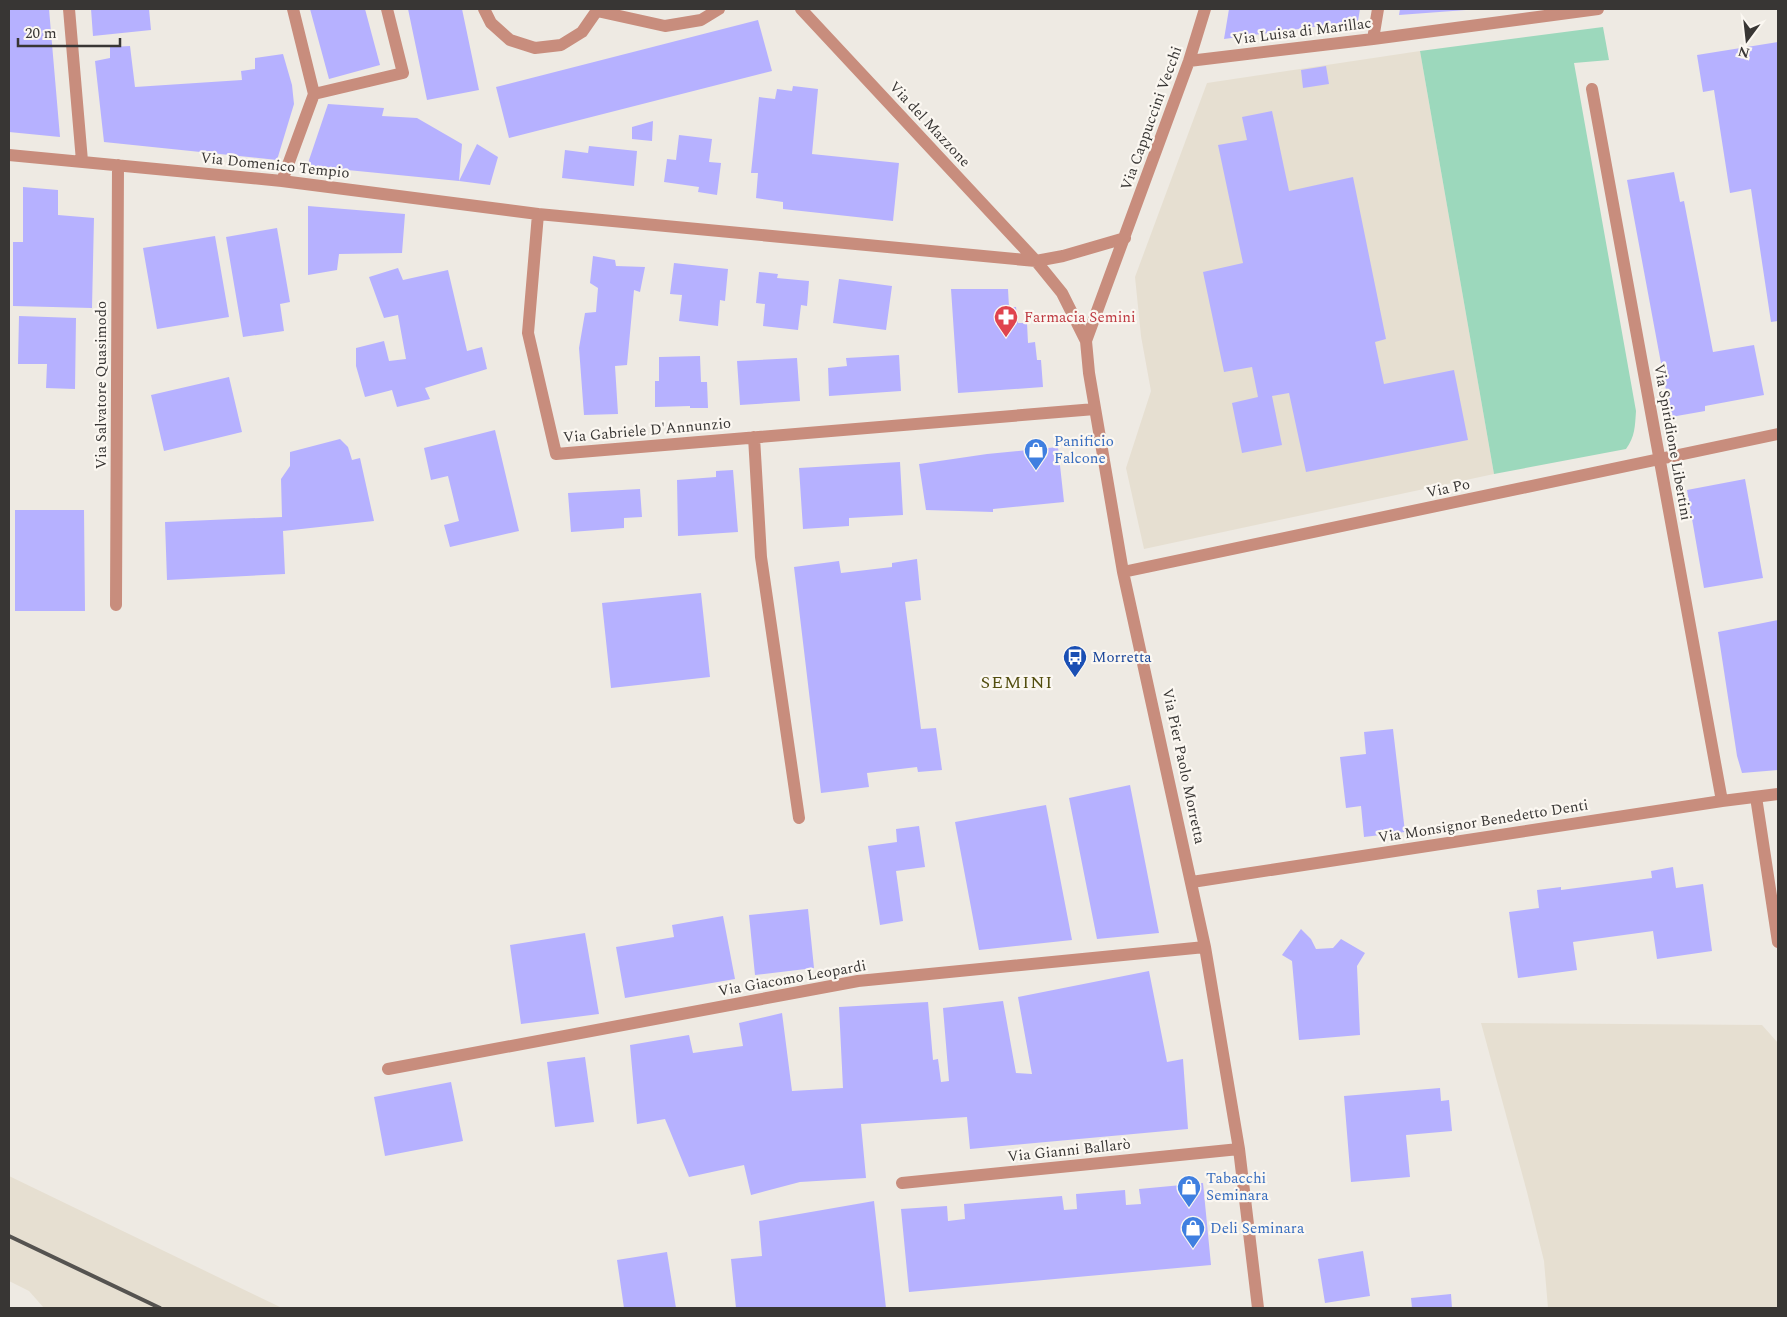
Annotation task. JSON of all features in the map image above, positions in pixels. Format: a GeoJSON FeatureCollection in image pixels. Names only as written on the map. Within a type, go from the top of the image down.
{"type":"FeatureCollection","features":[{"type":"Feature","properties":{"kind":"street"},"geometry":{"type":"LineString","coordinates":[[68,9],[82,162]]}},
{"type":"Feature","properties":{"kind":"street"},"geometry":{"type":"LineString","coordinates":[[282,180],[314,94],[293,9]]}},
{"type":"Feature","properties":{"kind":"street"},"geometry":{"type":"LineString","coordinates":[[314,94],[403,74],[388,9]]}},
{"type":"Feature","properties":{"kind":"street"},"geometry":{"type":"LineString","coordinates":[[484,9],[491,23],[510,40],[535,48],[561,45],[582,32],[598,10],[665,26],[700,20],[719,9]]}},
{"type":"Feature","properties":{"kind":"street","name":"Via del Mazzone"},"geometry":{"type":"LineString","coordinates":[[801,9],[1036,261],[1062,293],[1086,341]]}},
{"type":"Feature","properties":{"kind":"street","name":"Via Cappuccini Vecchi"},"geometry":{"type":"LineString","coordinates":[[1125,238],[1189,61],[1205,9]]}},
{"type":"Feature","properties":{"kind":"street"},"geometry":{"type":"LineString","coordinates":[[1374,39],[1378,9]]}},
{"type":"Feature","properties":{"kind":"street","name":"Via Luisa di Marillac"},"geometry":{"type":"LineString","coordinates":[[1189,61],[1374,39],[1598,9]]}},
{"type":"Feature","properties":{"kind":"street","name":"Via Spiridione Libertini"},"geometry":{"type":"LineString","coordinates":[[1592,89],[1722,801]]}},
{"type":"Feature","properties":{"kind":"street","name":"Via Domenico Tempio"},"geometry":{"type":"LineString","coordinates":[[9,155],[282,180],[538,214]]}},
{"type":"Feature","properties":{"kind":"street","name":"Via Salvatore Quasimodo"},"geometry":{"type":"LineString","coordinates":[[116,605],[118,165]]}},
{"type":"Feature","properties":{"kind":"street"},"geometry":{"type":"LineString","coordinates":[[538,214],[1036,261],[1063,256],[1125,238]]}},
{"type":"Feature","properties":{"kind":"street","name":"Via Gabriele D'Annunzio"},"geometry":{"type":"LineString","coordinates":[[538,214],[528,333],[556,454],[1095,409]]}},
{"type":"Feature","properties":{"kind":"street","name":"Via Pier Paolo Morretta"},"geometry":{"type":"LineString","coordinates":[[1125,238],[1086,341],[1089,373],[1123,572],[1205,947],[1239,1149],[1258,1308]]}},
{"type":"Feature","properties":{"kind":"street","name":"Via Po"},"geometry":{"type":"LineString","coordinates":[[1123,572],[1510,492],[1778,434]]}},
{"type":"Feature","properties":{"kind":"street"},"geometry":{"type":"LineString","coordinates":[[754,437],[761,557],[799,818]]}},
{"type":"Feature","properties":{"kind":"street","name":"Via Monsignor Benedetto Denti"},"geometry":{"type":"LineString","coordinates":[[1192,882],[1778,794]]}},
{"type":"Feature","properties":{"kind":"street"},"geometry":{"type":"LineString","coordinates":[[1756,797],[1778,942]]}},
{"type":"Feature","properties":{"kind":"street","name":"Via Giacomo Leopardi"},"geometry":{"type":"LineString","coordinates":[[388,1069],[858,981],[1205,947]]}},
{"type":"Feature","properties":{"kind":"street","name":"Via Gianni Ballarò"},"geometry":{"type":"LineString","coordinates":[[902,1182],[1239,1149]]}},
{"type":"Feature","properties":{"kind":"shaded area"},"geometry":{"type":"Polygon","coordinates":[[[1420,51],[1494,474],[1144,549],[1126,468],[1151,391],[1141,336],[1135,277],[1207,83],[1420,51]]]}},
{"type":"Feature","properties":{"kind":"shaded area"},"geometry":{"type":"Polygon","coordinates":[[[1481,1023],[1762,1025],[1778,1043],[1778,1308],[1548,1308],[1544,1261],[1481,1023]]]}},
{"type":"Feature","properties":{"kind":"shaded area"},"geometry":{"type":"Polygon","coordinates":[[[9,1176],[282,1308],[44,1308],[29,1291],[9,1281],[9,1176]]]}},
{"type":"Feature","properties":{"kind":"green space"},"geometry":{"type":"Polygon","coordinates":[[[1603,27],[1609,60],[1574,63],[1636,411],[1634,431],[1626,449],[1494,474],[1420,51],[1603,27]]]}},
{"type":"Feature","properties":{"kind":"building"},"geometry":{"type":"Polygon","coordinates":[[[9,9],[49,9],[60,137],[9,132],[9,9]]]}},
{"type":"Feature","properties":{"kind":"building"},"geometry":{"type":"Polygon","coordinates":[[[91,9],[149,9],[151,30],[93,36],[91,9]]]}},
{"type":"Feature","properties":{"kind":"building"},"geometry":{"type":"Polygon","coordinates":[[[310,9],[365,9],[380,65],[329,79],[310,9]]]}},
{"type":"Feature","properties":{"kind":"building"},"geometry":{"type":"Polygon","coordinates":[[[408,9],[462,9],[479,90],[427,100],[408,9]]]}},
{"type":"Feature","properties":{"kind":"building"},"geometry":{"type":"Polygon","coordinates":[[[1229,9],[1360,9],[1358,21],[1224,39],[1229,9]]]}},
{"type":"Feature","properties":{"kind":"building"},"geometry":{"type":"Polygon","coordinates":[[[1400,9],[1466,9],[1466,10],[1399,15],[1400,9]]]}},
{"type":"Feature","properties":{"kind":"building"},"geometry":{"type":"Polygon","coordinates":[[[758,20],[772,71],[509,138],[496,87],[758,20]]]}},
{"type":"Feature","properties":{"kind":"building"},"geometry":{"type":"Polygon","coordinates":[[[1778,42],[1778,321],[1771,322],[1751,189],[1730,193],[1714,90],[1703,92],[1697,55],[1778,42]]]}},
{"type":"Feature","properties":{"kind":"building"},"geometry":{"type":"Polygon","coordinates":[[[130,46],[135,87],[242,80],[241,71],[255,69],[255,58],[283,54],[292,85],[294,104],[277,160],[104,142],[95,61],[110,58],[110,47],[130,46]]]}},
{"type":"Feature","properties":{"kind":"building"},"geometry":{"type":"Polygon","coordinates":[[[1326,66],[1329,84],[1303,88],[1301,70],[1326,66]]]}},
{"type":"Feature","properties":{"kind":"building"},"geometry":{"type":"Polygon","coordinates":[[[793,86],[818,89],[812,154],[899,163],[893,221],[783,209],[783,202],[756,198],[758,173],[751,173],[759,97],[775,99],[777,89],[792,91],[793,86]]]}},
{"type":"Feature","properties":{"kind":"building"},"geometry":{"type":"Polygon","coordinates":[[[328,104],[384,108],[382,116],[417,118],[462,144],[459,181],[307,166],[328,104]]]}},
{"type":"Feature","properties":{"kind":"building"},"geometry":{"type":"Polygon","coordinates":[[[1272,111],[1289,191],[1353,177],[1386,339],[1375,342],[1384,384],[1454,370],[1468,440],[1306,472],[1289,393],[1272,396],[1282,445],[1242,453],[1232,403],[1258,397],[1252,367],[1224,372],[1203,272],[1243,263],[1218,145],[1247,140],[1242,117],[1272,111]]]}},
{"type":"Feature","properties":{"kind":"building"},"geometry":{"type":"Polygon","coordinates":[[[653,121],[652,141],[632,139],[632,127],[653,121]]]}},
{"type":"Feature","properties":{"kind":"building"},"geometry":{"type":"Polygon","coordinates":[[[679,135],[712,139],[709,162],[721,163],[717,195],[698,192],[699,187],[664,182],[667,159],[676,160],[679,135]]]}},
{"type":"Feature","properties":{"kind":"building"},"geometry":{"type":"Polygon","coordinates":[[[477,144],[498,157],[490,185],[459,181],[477,144]]]}},
{"type":"Feature","properties":{"kind":"building"},"geometry":{"type":"Polygon","coordinates":[[[589,146],[637,151],[634,186],[562,178],[565,150],[588,153],[589,146]]]}},
{"type":"Feature","properties":{"kind":"building"},"geometry":{"type":"Polygon","coordinates":[[[1674,172],[1680,202],[1684,201],[1713,352],[1754,345],[1764,395],[1705,406],[1705,411],[1671,417],[1627,180],[1674,172]]]}},
{"type":"Feature","properties":{"kind":"building"},"geometry":{"type":"Polygon","coordinates":[[[23,187],[58,190],[58,215],[94,218],[92,308],[13,306],[13,242],[23,242],[23,187]]]}},
{"type":"Feature","properties":{"kind":"building"},"geometry":{"type":"Polygon","coordinates":[[[308,206],[405,214],[402,253],[339,254],[337,270],[308,275],[308,206]]]}},
{"type":"Feature","properties":{"kind":"building"},"geometry":{"type":"Polygon","coordinates":[[[277,228],[290,302],[280,304],[284,331],[243,337],[226,237],[277,228]]]}},
{"type":"Feature","properties":{"kind":"building"},"geometry":{"type":"Polygon","coordinates":[[[215,236],[229,317],[157,329],[143,248],[215,236]]]}},
{"type":"Feature","properties":{"kind":"building"},"geometry":{"type":"Polygon","coordinates":[[[593,256],[615,260],[616,266],[645,267],[640,292],[634,290],[627,365],[615,366],[618,414],[584,415],[579,348],[585,313],[596,312],[598,288],[590,283],[593,256]]]}},
{"type":"Feature","properties":{"kind":"building"},"geometry":{"type":"Polygon","coordinates":[[[674,263],[728,269],[725,301],[720,300],[718,326],[679,321],[682,295],[670,294],[674,263]]]}},
{"type":"Feature","properties":{"kind":"building"},"geometry":{"type":"Polygon","coordinates":[[[398,268],[403,280],[448,270],[467,351],[482,347],[487,369],[425,388],[430,399],[397,407],[392,390],[365,397],[356,366],[356,348],[384,341],[389,361],[406,359],[398,315],[384,318],[369,277],[398,268]]]}},
{"type":"Feature","properties":{"kind":"building"},"geometry":{"type":"Polygon","coordinates":[[[759,272],[778,274],[777,278],[809,281],[807,306],[801,305],[798,330],[763,326],[765,304],[756,303],[759,272]]]}},
{"type":"Feature","properties":{"kind":"building"},"geometry":{"type":"Polygon","coordinates":[[[839,279],[892,286],[886,330],[833,323],[839,279]]]}},
{"type":"Feature","properties":{"kind":"building"},"geometry":{"type":"Polygon","coordinates":[[[951,289],[1008,289],[1009,307],[1016,307],[1018,323],[1027,323],[1028,343],[1035,342],[1037,360],[1041,360],[1043,387],[958,393],[951,289]]]}},
{"type":"Feature","properties":{"kind":"building"},"geometry":{"type":"Polygon","coordinates":[[[19,316],[76,318],[75,389],[46,388],[47,364],[18,364],[19,316]]]}},
{"type":"Feature","properties":{"kind":"building"},"geometry":{"type":"Polygon","coordinates":[[[899,355],[901,391],[829,396],[828,368],[847,366],[846,358],[899,355]]]}},
{"type":"Feature","properties":{"kind":"building"},"geometry":{"type":"Polygon","coordinates":[[[700,356],[701,382],[707,382],[708,408],[690,408],[690,406],[655,407],[655,381],[659,381],[659,357],[700,356]]]}},
{"type":"Feature","properties":{"kind":"building"},"geometry":{"type":"Polygon","coordinates":[[[797,358],[800,401],[740,405],[737,361],[797,358]]]}},
{"type":"Feature","properties":{"kind":"building"},"geometry":{"type":"Polygon","coordinates":[[[229,377],[242,432],[164,451],[151,395],[229,377]]]}},
{"type":"Feature","properties":{"kind":"building"},"geometry":{"type":"Polygon","coordinates":[[[495,430],[519,531],[450,547],[444,525],[459,521],[448,476],[431,480],[424,448],[495,430]]]}},
{"type":"Feature","properties":{"kind":"building"},"geometry":{"type":"Polygon","coordinates":[[[340,439],[348,447],[352,460],[360,458],[374,521],[283,531],[285,574],[167,580],[165,522],[282,517],[281,479],[290,466],[290,452],[340,439]]]}},
{"type":"Feature","properties":{"kind":"building"},"geometry":{"type":"Polygon","coordinates":[[[1058,447],[1064,502],[993,509],[993,512],[926,510],[919,464],[987,454],[1058,447]]]}},
{"type":"Feature","properties":{"kind":"building"},"geometry":{"type":"Polygon","coordinates":[[[900,462],[903,515],[849,518],[849,526],[803,529],[799,468],[900,462]]]}},
{"type":"Feature","properties":{"kind":"building"},"geometry":{"type":"Polygon","coordinates":[[[733,470],[738,532],[678,536],[677,480],[716,477],[716,471],[733,470]]]}},
{"type":"Feature","properties":{"kind":"building"},"geometry":{"type":"Polygon","coordinates":[[[1745,479],[1763,578],[1704,588],[1687,490],[1745,479]]]}},
{"type":"Feature","properties":{"kind":"building"},"geometry":{"type":"Polygon","coordinates":[[[640,489],[642,517],[624,518],[624,528],[571,532],[568,493],[640,489]]]}},
{"type":"Feature","properties":{"kind":"building"},"geometry":{"type":"Polygon","coordinates":[[[15,510],[84,510],[85,611],[15,611],[15,510]]]}},
{"type":"Feature","properties":{"kind":"building"},"geometry":{"type":"Polygon","coordinates":[[[917,559],[921,600],[905,602],[921,729],[936,728],[942,770],[918,772],[917,767],[867,773],[869,787],[821,793],[794,567],[839,561],[841,573],[892,567],[892,563],[917,559]]]}},
{"type":"Feature","properties":{"kind":"building"},"geometry":{"type":"Polygon","coordinates":[[[701,593],[710,677],[611,688],[602,603],[701,593]]]}},
{"type":"Feature","properties":{"kind":"building"},"geometry":{"type":"Polygon","coordinates":[[[1778,620],[1778,770],[1742,773],[1737,756],[1718,632],[1778,620]]]}},
{"type":"Feature","properties":{"kind":"building"},"geometry":{"type":"Polygon","coordinates":[[[1393,729],[1405,832],[1364,837],[1361,806],[1346,808],[1340,757],[1366,754],[1364,732],[1393,729]]]}},
{"type":"Feature","properties":{"kind":"building"},"geometry":{"type":"Polygon","coordinates":[[[1130,785],[1159,933],[1097,939],[1069,798],[1130,785]]]}},
{"type":"Feature","properties":{"kind":"building"},"geometry":{"type":"Polygon","coordinates":[[[1046,805],[1072,940],[979,950],[955,822],[1046,805]]]}},
{"type":"Feature","properties":{"kind":"building"},"geometry":{"type":"Polygon","coordinates":[[[919,826],[925,867],[896,871],[903,921],[880,925],[868,846],[897,842],[896,829],[919,826]]]}},
{"type":"Feature","properties":{"kind":"building"},"geometry":{"type":"Polygon","coordinates":[[[1673,867],[1676,888],[1703,884],[1712,951],[1657,959],[1653,931],[1573,942],[1577,970],[1518,978],[1509,912],[1539,908],[1537,890],[1561,887],[1561,890],[1652,878],[1651,871],[1673,867]]]}},
{"type":"Feature","properties":{"kind":"building"},"geometry":{"type":"Polygon","coordinates":[[[808,909],[814,968],[755,975],[749,915],[808,909]]]}},
{"type":"Feature","properties":{"kind":"building"},"geometry":{"type":"Polygon","coordinates":[[[723,916],[735,979],[625,998],[616,947],[674,937],[672,925],[723,916]]]}},
{"type":"Feature","properties":{"kind":"building"},"geometry":{"type":"Polygon","coordinates":[[[1301,929],[1311,939],[1316,949],[1333,948],[1341,939],[1365,953],[1357,966],[1360,1035],[1299,1040],[1292,961],[1282,955],[1301,929]]]}},
{"type":"Feature","properties":{"kind":"building"},"geometry":{"type":"Polygon","coordinates":[[[585,933],[599,1014],[521,1024],[510,945],[585,933]]]}},
{"type":"Feature","properties":{"kind":"building"},"geometry":{"type":"Polygon","coordinates":[[[1149,971],[1167,1062],[1183,1059],[1188,1129],[970,1149],[967,1117],[861,1124],[866,1178],[800,1182],[751,1195],[744,1165],[689,1177],[665,1119],[637,1124],[630,1045],[689,1035],[693,1053],[743,1046],[739,1023],[782,1013],[792,1091],[843,1088],[839,1007],[928,1002],[933,1060],[938,1059],[941,1082],[949,1081],[943,1008],[1003,1001],[1016,1073],[1032,1074],[1018,997],[1149,971]]]}},
{"type":"Feature","properties":{"kind":"building"},"geometry":{"type":"Polygon","coordinates":[[[585,1057],[594,1122],[555,1127],[547,1062],[585,1057]]]}},
{"type":"Feature","properties":{"kind":"building"},"geometry":{"type":"Polygon","coordinates":[[[451,1082],[463,1141],[385,1156],[374,1097],[451,1082]]]}},
{"type":"Feature","properties":{"kind":"building"},"geometry":{"type":"Polygon","coordinates":[[[1440,1088],[1441,1101],[1449,1100],[1452,1131],[1406,1135],[1410,1177],[1351,1182],[1344,1096],[1440,1088]]]}},
{"type":"Feature","properties":{"kind":"building"},"geometry":{"type":"Polygon","coordinates":[[[1203,1183],[1211,1265],[909,1292],[901,1209],[947,1206],[948,1221],[965,1219],[964,1204],[1062,1196],[1064,1210],[1077,1209],[1076,1194],[1125,1190],[1126,1205],[1141,1204],[1139,1189],[1203,1183]]]}},
{"type":"Feature","properties":{"kind":"building"},"geometry":{"type":"Polygon","coordinates":[[[874,1201],[886,1308],[736,1308],[731,1259],[762,1256],[759,1221],[874,1201]]]}},
{"type":"Feature","properties":{"kind":"building"},"geometry":{"type":"Polygon","coordinates":[[[1363,1251],[1370,1296],[1325,1303],[1318,1259],[1363,1251]]]}},
{"type":"Feature","properties":{"kind":"building"},"geometry":{"type":"Polygon","coordinates":[[[667,1252],[676,1308],[624,1308],[617,1260],[667,1252]]]}},
{"type":"Feature","properties":{"kind":"building"},"geometry":{"type":"Polygon","coordinates":[[[1451,1294],[1452,1308],[1412,1308],[1411,1298],[1451,1294]]]}},
{"type":"Feature","properties":{"kind":"railway"},"geometry":{"type":"LineString","coordinates":[[9,1236],[160,1308]]}},
{"type":"Feature","properties":{"kind":"place","name":"Farmacia Semini"},"geometry":{"type":"Point","coordinates":[1006,338]}},
{"type":"Feature","properties":{"kind":"place","name":"Panificio Falcone"},"geometry":{"type":"Point","coordinates":[1036,471]}},
{"type":"Feature","properties":{"kind":"place","name":"Morretta"},"geometry":{"type":"Point","coordinates":[1075,678]}},
{"type":"Feature","properties":{"kind":"place","name":"Tabacchi Seminara"},"geometry":{"type":"Point","coordinates":[1189,1208]}},
{"type":"Feature","properties":{"kind":"place","name":"Deli Seminara"},"geometry":{"type":"Point","coordinates":[1193,1249]}},
{"type":"Feature","properties":{"kind":"district","name":"SEMINI"},"geometry":{"type":"Point","coordinates":[1017,682]}}]}
